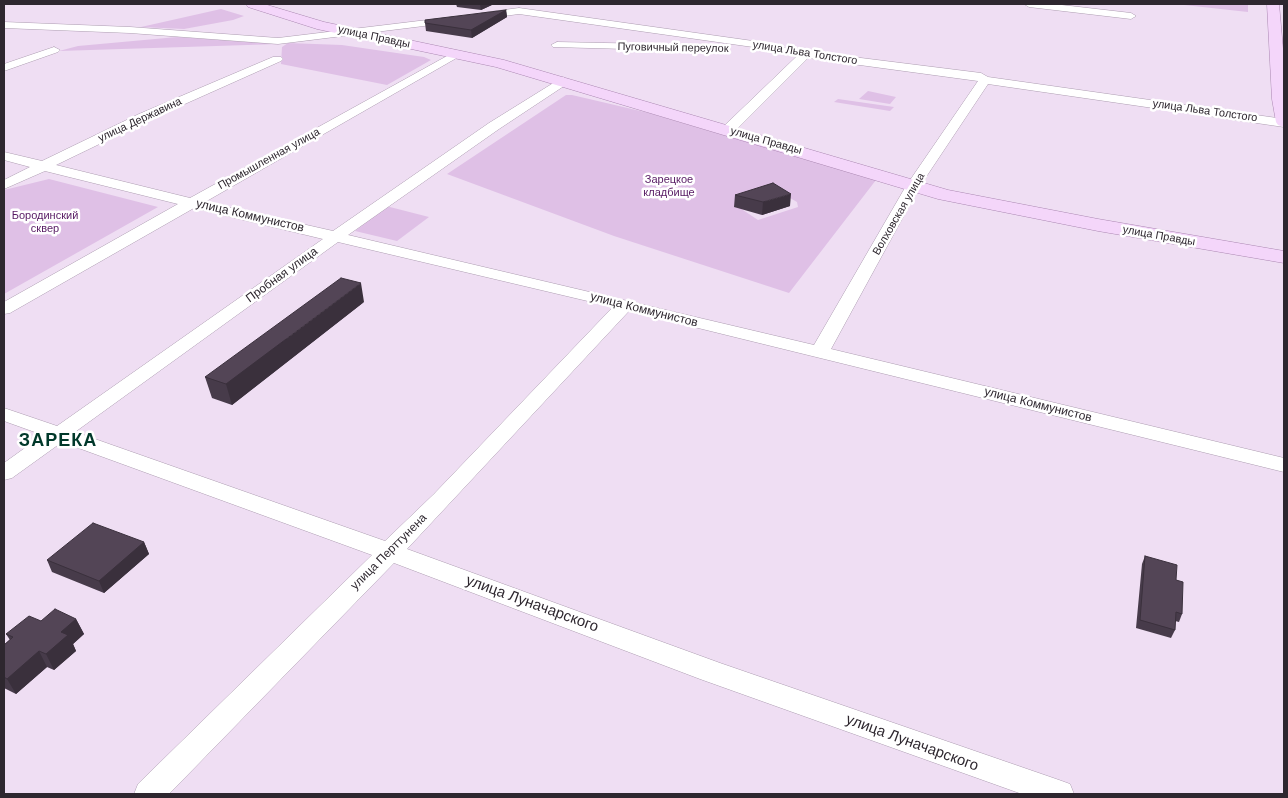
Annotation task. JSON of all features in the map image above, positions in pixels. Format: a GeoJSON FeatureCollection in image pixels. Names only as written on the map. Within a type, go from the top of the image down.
{"type":"FeatureCollection","features":[{"type":"Feature","properties":{"kind":"main road","name":"улица Правды"},"geometry":{"type":"LineString","coordinates":[[252,4],[292,18],[354,33],[499,63],[945,195],[1284,258]]}},
{"type":"Feature","properties":{"kind":"main road"},"geometry":{"type":"LineString","coordinates":[[1272,4],[1279,32],[1280,99],[1284,122]]}},
{"type":"Feature","properties":{"kind":"street"},"geometry":{"type":"LineString","coordinates":[[1029,4],[1132,16]]}},
{"type":"Feature","properties":{"kind":"street","name":"улица Льва Толстого"},"geometry":{"type":"LineString","coordinates":[[4,24],[130,30],[261,40],[301,39],[519,11],[760,45],[789,52],[981,77],[985,80],[1284,122]]}},
{"type":"Feature","properties":{"kind":"street","name":"Пуговичный переулок"},"geometry":{"type":"LineString","coordinates":[[557,45],[789,52]]}},
{"type":"Feature","properties":{"kind":"street"},"geometry":{"type":"LineString","coordinates":[[4,68],[54,50]]}},
{"type":"Feature","properties":{"kind":"street","name":"Промышленная улица"},"geometry":{"type":"LineString","coordinates":[[4,309],[456,54]]}},
{"type":"Feature","properties":{"kind":"street"},"geometry":{"type":"LineString","coordinates":[[728,130],[806,54]]}},
{"type":"Feature","properties":{"kind":"street","name":"улица Державина"},"geometry":{"type":"LineString","coordinates":[[4,185],[144,117],[277,59]]}},
{"type":"Feature","properties":{"kind":"street","name":"Волховская улица"},"geometry":{"type":"LineString","coordinates":[[820,352],[914,186],[985,80]]}},
{"type":"Feature","properties":{"kind":"street","name":"Пробная улица"},"geometry":{"type":"LineString","coordinates":[[4,472],[494,126],[564,82]]}},
{"type":"Feature","properties":{"kind":"street","name":"улица Коммунистов"},"geometry":{"type":"LineString","coordinates":[[4,156],[191,203],[625,305],[1284,465]]}},
{"type":"Feature","properties":{"kind":"street","name":"улица Перттунена"},"geometry":{"type":"LineString","coordinates":[[150,794],[442,499],[625,305]]}},
{"type":"Feature","properties":{"kind":"street","name":"улица Луначарского"},"geometry":{"type":"LineString","coordinates":[[4,414],[494,589],[718,674],[1059,794]]}},
{"type":"Feature","properties":{"kind":"green space"},"geometry":{"type":"Polygon","coordinates":[[[1175,4],[1248,4],[1248,12],[1175,4]]]}},
{"type":"Feature","properties":{"kind":"green space"},"geometry":{"type":"Polygon","coordinates":[[[221,9],[244,16],[233,20],[184,29],[141,27],[221,9]]]}},
{"type":"Feature","properties":{"kind":"green space"},"geometry":{"type":"Polygon","coordinates":[[[177,37],[279,44],[59,51],[78,46],[177,37]]]}},
{"type":"Feature","properties":{"kind":"green space"},"geometry":{"type":"Polygon","coordinates":[[[288,43],[342,45],[424,57],[431,60],[387,85],[281,64],[282,47],[288,43]]]}},
{"type":"Feature","properties":{"kind":"green space"},"geometry":{"type":"Polygon","coordinates":[[[868,91],[896,97],[890,104],[859,99],[868,91]]]}},
{"type":"Feature","properties":{"kind":"green space","name":"Зарецкое кладбище"},"geometry":{"type":"Polygon","coordinates":[[[566,95],[572,95],[649,113],[876,180],[789,293],[614,236],[447,174],[566,95]],[[776,190],[734,204],[758,220],[798,207],[797,202],[776,190]]]}},
{"type":"Feature","properties":{"kind":"green space"},"geometry":{"type":"Polygon","coordinates":[[[838,99],[894,107],[890,111],[834,102],[838,99]]]}},
{"type":"Feature","properties":{"kind":"green space","name":"Бородинский сквер"},"geometry":{"type":"Polygon","coordinates":[[[49,179],[158,207],[4,294],[4,190],[49,179]]]}},
{"type":"Feature","properties":{"kind":"green space"},"geometry":{"type":"Polygon","coordinates":[[[386,206],[429,217],[397,241],[355,231],[386,206]]]}},
{"type":"Feature","properties":{"kind":"building"},"geometry":{"type":"Polygon","coordinates":[[[506,10],[471,30],[425,23],[425,20],[506,10]]]}},
{"type":"Feature","properties":{"kind":"building"},"geometry":{"type":"Polygon","coordinates":[[[773,183],[791,194],[763,202],[735,195],[773,183]]]}},
{"type":"Feature","properties":{"kind":"building"},"geometry":{"type":"Polygon","coordinates":[[[341,278],[361,283],[226,384],[205,377],[341,278]]]}},
{"type":"Feature","properties":{"kind":"building"},"geometry":{"type":"Polygon","coordinates":[[[93,523],[144,542],[99,581],[47,560],[93,523]]]}},
{"type":"Feature","properties":{"kind":"building"},"geometry":{"type":"Polygon","coordinates":[[[1145,556],[1177,565],[1176,580],[1183,582],[1182,614],[1176,612],[1175,630],[1140,620],[1145,556]]]}},
{"type":"Feature","properties":{"kind":"building"},"geometry":{"type":"Polygon","coordinates":[[[55,609],[76,619],[61,632],[68,635],[46,654],[39,651],[7,679],[4,677],[4,645],[13,637],[6,634],[29,616],[41,621],[55,609]]]}},
{"type":"Feature","properties":{"kind":"district","name":"ЗАРЕКА"},"geometry":{"type":"Point","coordinates":[58,441]}}]}
